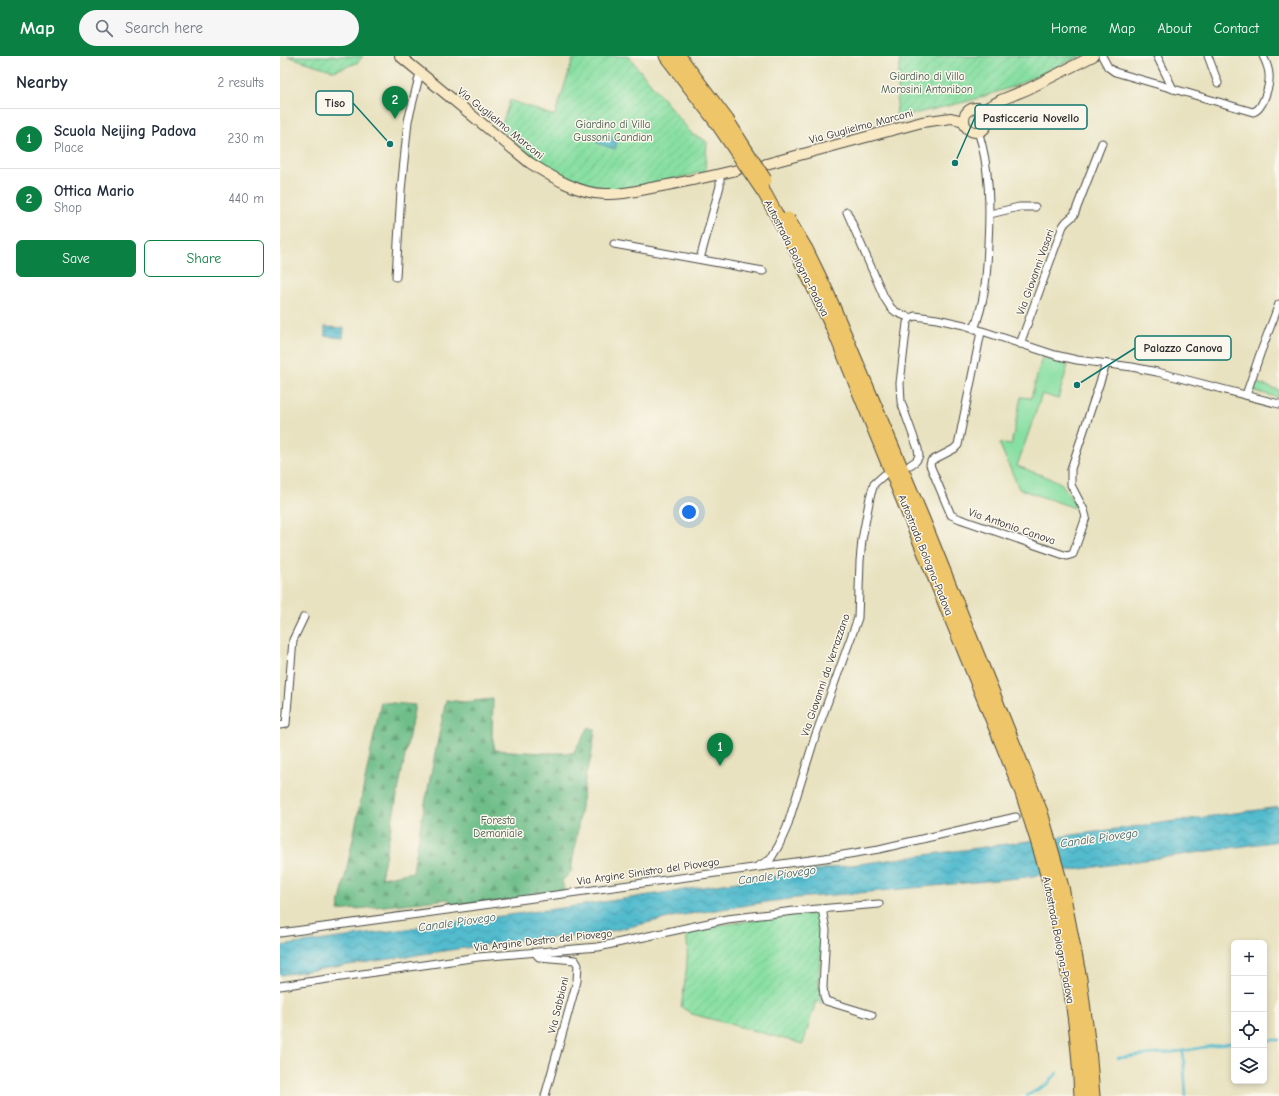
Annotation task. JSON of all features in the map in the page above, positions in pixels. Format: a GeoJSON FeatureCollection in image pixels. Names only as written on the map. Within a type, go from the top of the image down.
{"type":"FeatureCollection","features":[{"type":"Feature","properties":{"kind":"highway","name":"Autostrada Bologna-Padova"},"geometry":{"type":"LineString","coordinates":[[666,56],[722,121]]}},
{"type":"Feature","properties":{"kind":"highway","name":"Autostrada Bologna-Padova"},"geometry":{"type":"LineString","coordinates":[[678,56],[722,121],[764,194],[801,250],[1027,792],[1042,856],[1080,979],[1089,1048],[1093,1096]]}},
{"type":"Feature","properties":{"kind":"highway","name":"Autostrada Bologna-Padova"},"geometry":{"type":"LineString","coordinates":[[1063,920],[1067,974],[1076,1040],[1081,1096]]}},
{"type":"Feature","properties":{"kind":"street","name":"Via Guglielmo Marconi"},"geometry":{"type":"LineString","coordinates":[[400,56],[530,163],[547,174],[577,188],[605,194],[628,193],[737,170]]}},
{"type":"Feature","properties":{"kind":"street"},"geometry":{"type":"LineString","coordinates":[[983,110],[1093,56]]}},
{"type":"Feature","properties":{"kind":"street"},"geometry":{"type":"LineString","coordinates":[[1102,56],[1108,66],[1115,72],[1250,112],[1256,111],[1260,108],[1269,82],[1269,73],[1264,56]]}},
{"type":"Feature","properties":{"kind":"street"},"geometry":{"type":"LineString","coordinates":[[1157,56],[1173,89]]}},
{"type":"Feature","properties":{"kind":"street"},"geometry":{"type":"LineString","coordinates":[[1208,56],[1218,83]]}},
{"type":"Feature","properties":{"kind":"street"},"geometry":{"type":"LineString","coordinates":[[396,277],[401,191],[408,121],[420,73]]}},
{"type":"Feature","properties":{"kind":"street"},"geometry":{"type":"LineString","coordinates":[[964,121],[966,113],[972,109],[979,108],[983,110],[987,116],[987,124],[978,131],[984,151],[990,214],[986,283],[977,330]]}},
{"type":"Feature","properties":{"kind":"street","name":"Via Guglielmo Marconi"},"geometry":{"type":"LineString","coordinates":[[766,164],[922,122],[952,118],[964,121],[970,130],[978,131]]}},
{"type":"Feature","properties":{"kind":"street","name":"Via Giovanni Vasari"},"geometry":{"type":"LineString","coordinates":[[1020,344],[1063,226],[1074,215],[1102,143]]}},
{"type":"Feature","properties":{"kind":"street"},"geometry":{"type":"LineString","coordinates":[[700,259],[720,186],[720,174]]}},
{"type":"Feature","properties":{"kind":"street"},"geometry":{"type":"LineString","coordinates":[[990,214],[1019,207],[1035,207]]}},
{"type":"Feature","properties":{"kind":"street"},"geometry":{"type":"LineString","coordinates":[[847,212],[884,297],[891,308],[896,312],[910,318]]}},
{"type":"Feature","properties":{"kind":"street"},"geometry":{"type":"LineString","coordinates":[[614,244],[763,271]]}},
{"type":"Feature","properties":{"kind":"street"},"geometry":{"type":"LineString","coordinates":[[1246,395],[1279,304]]}},
{"type":"Feature","properties":{"kind":"street"},"geometry":{"type":"LineString","coordinates":[[910,465],[916,461],[919,456],[918,449],[901,402],[900,383],[907,322],[910,318],[915,316],[937,319],[1077,360],[1132,367],[1157,372],[1279,404]]}},
{"type":"Feature","properties":{"kind":"street","name":"Via Antonio Canova"},"geometry":{"type":"LineString","coordinates":[[977,330],[958,445],[954,449],[931,461],[930,465],[951,515],[967,522],[1067,556],[1073,554],[1086,516],[1072,485],[1071,469],[1106,364]]}},
{"type":"Feature","properties":{"kind":"street","name":"Via Giovanni da Verrazzano"},"geometry":{"type":"LineString","coordinates":[[752,867],[761,865],[770,860],[779,846],[787,827],[815,737],[858,618],[860,561],[870,497],[874,484],[884,475]]}},
{"type":"Feature","properties":{"kind":"street"},"geometry":{"type":"LineString","coordinates":[[280,725],[286,724],[292,640],[304,616]]}},
{"type":"Feature","properties":{"kind":"street","name":"Via Argine Sinistro del Piovego"},"geometry":{"type":"LineString","coordinates":[[280,933],[752,867],[762,868],[879,849],[1016,817]]}},
{"type":"Feature","properties":{"kind":"street","name":"Via Argine Destro del Piovego"},"geometry":{"type":"LineString","coordinates":[[280,986],[478,958],[598,947],[727,919],[794,911],[879,904]]}},
{"type":"Feature","properties":{"kind":"street"},"geometry":{"type":"LineString","coordinates":[[822,909],[826,930],[823,987],[826,1001],[872,1015]]}},
{"type":"Feature","properties":{"kind":"street","name":"Via Sabbioni"},"geometry":{"type":"LineString","coordinates":[[536,953],[539,957],[575,960],[578,965],[576,986],[545,1096]]}},
{"type":"Feature","properties":{"kind":"green space"},"geometry":{"type":"Polygon","coordinates":[[[287,56],[363,56],[357,63],[334,71],[287,56]]]}},
{"type":"Feature","properties":{"kind":"green space","name":"Giardino di Villa Gussoni Candian"},"geometry":{"type":"Polygon","coordinates":[[[574,56],[628,56],[693,135],[707,142],[705,171],[620,190],[593,188],[560,177],[530,157],[520,146],[500,130],[510,100],[551,115],[555,115],[574,56]]]}},
{"type":"Feature","properties":{"kind":"green space","name":"Giardino di Villa Morosini Antonibon"},"geometry":{"type":"Polygon","coordinates":[[[900,56],[1081,56],[1012,87],[969,101],[896,118],[900,56]]]}},
{"type":"Feature","properties":{"kind":"green space"},"geometry":{"type":"Polygon","coordinates":[[[1042,357],[1068,365],[1058,399],[1042,394],[1017,466],[1062,484],[1078,509],[1019,489],[1000,445],[1000,443],[1011,445],[1021,397],[1031,398],[1042,357]]]}},
{"type":"Feature","properties":{"kind":"green space"},"geometry":{"type":"Polygon","coordinates":[[[1254,382],[1279,390],[1279,398],[1251,390],[1254,382]]]}},
{"type":"Feature","properties":{"kind":"green space","name":"Foresta Demaniale"},"geometry":{"type":"Polygon","coordinates":[[[493,699],[492,735],[495,750],[573,753],[589,727],[595,730],[591,758],[586,774],[571,872],[562,881],[565,893],[452,909],[449,899],[338,911],[381,702],[415,705],[381,878],[413,872],[421,823],[446,700],[464,702],[493,699]]]}},
{"type":"Feature","properties":{"kind":"green space"},"geometry":{"type":"Polygon","coordinates":[[[814,913],[820,918],[822,950],[819,971],[819,986],[822,1004],[816,1001],[803,1044],[692,1014],[681,1007],[687,957],[687,938],[685,931],[733,923],[814,913]]]}},
{"type":"Feature","properties":{"kind":"water"},"geometry":{"type":"Polygon","coordinates":[[[600,134],[618,140],[615,149],[597,143],[600,134]]]}},
{"type":"Feature","properties":{"kind":"water"},"geometry":{"type":"Polygon","coordinates":[[[325,327],[344,328],[343,338],[325,336],[325,327]]]}},
{"type":"Feature","properties":{"kind":"water","name":"Canale Piovego"},"geometry":{"type":"Polygon","coordinates":[[[1279,807],[1279,841],[1018,878],[796,898],[677,916],[594,935],[519,940],[280,975],[280,946],[576,906],[837,867],[1279,807]]]}},
{"type":"Feature","properties":{"kind":"waterway"},"geometry":{"type":"LineString","coordinates":[[1267,1040],[1279,1040]]}},
{"type":"Feature","properties":{"kind":"waterway"},"geometry":{"type":"LineString","coordinates":[[1186,1096],[1183,1051],[1231,1043]]}},
{"type":"Feature","properties":{"kind":"waterway"},"geometry":{"type":"LineString","coordinates":[[1118,1058],[1183,1051]]}},
{"type":"Feature","properties":{"kind":"waterway"},"geometry":{"type":"LineString","coordinates":[[1026,1096],[1048,1084],[1057,1073]]}},
{"type":"Feature","properties":{"kind":"place","name":"Ottica Mario"},"geometry":{"type":"Point","coordinates":[395,119]}},
{"type":"Feature","properties":{"kind":"place","name":"Tiso"},"geometry":{"type":"Point","coordinates":[390,144]}},
{"type":"Feature","properties":{"kind":"place","name":"Pasticceria Novello"},"geometry":{"type":"Point","coordinates":[955,163]}},
{"type":"Feature","properties":{"kind":"place","name":"Palazzo Canova"},"geometry":{"type":"Point","coordinates":[1077,385]}},
{"type":"Feature","properties":{"kind":"place","name":"Scuola Neijing Padova"},"geometry":{"type":"Point","coordinates":[720,766]}}]}
